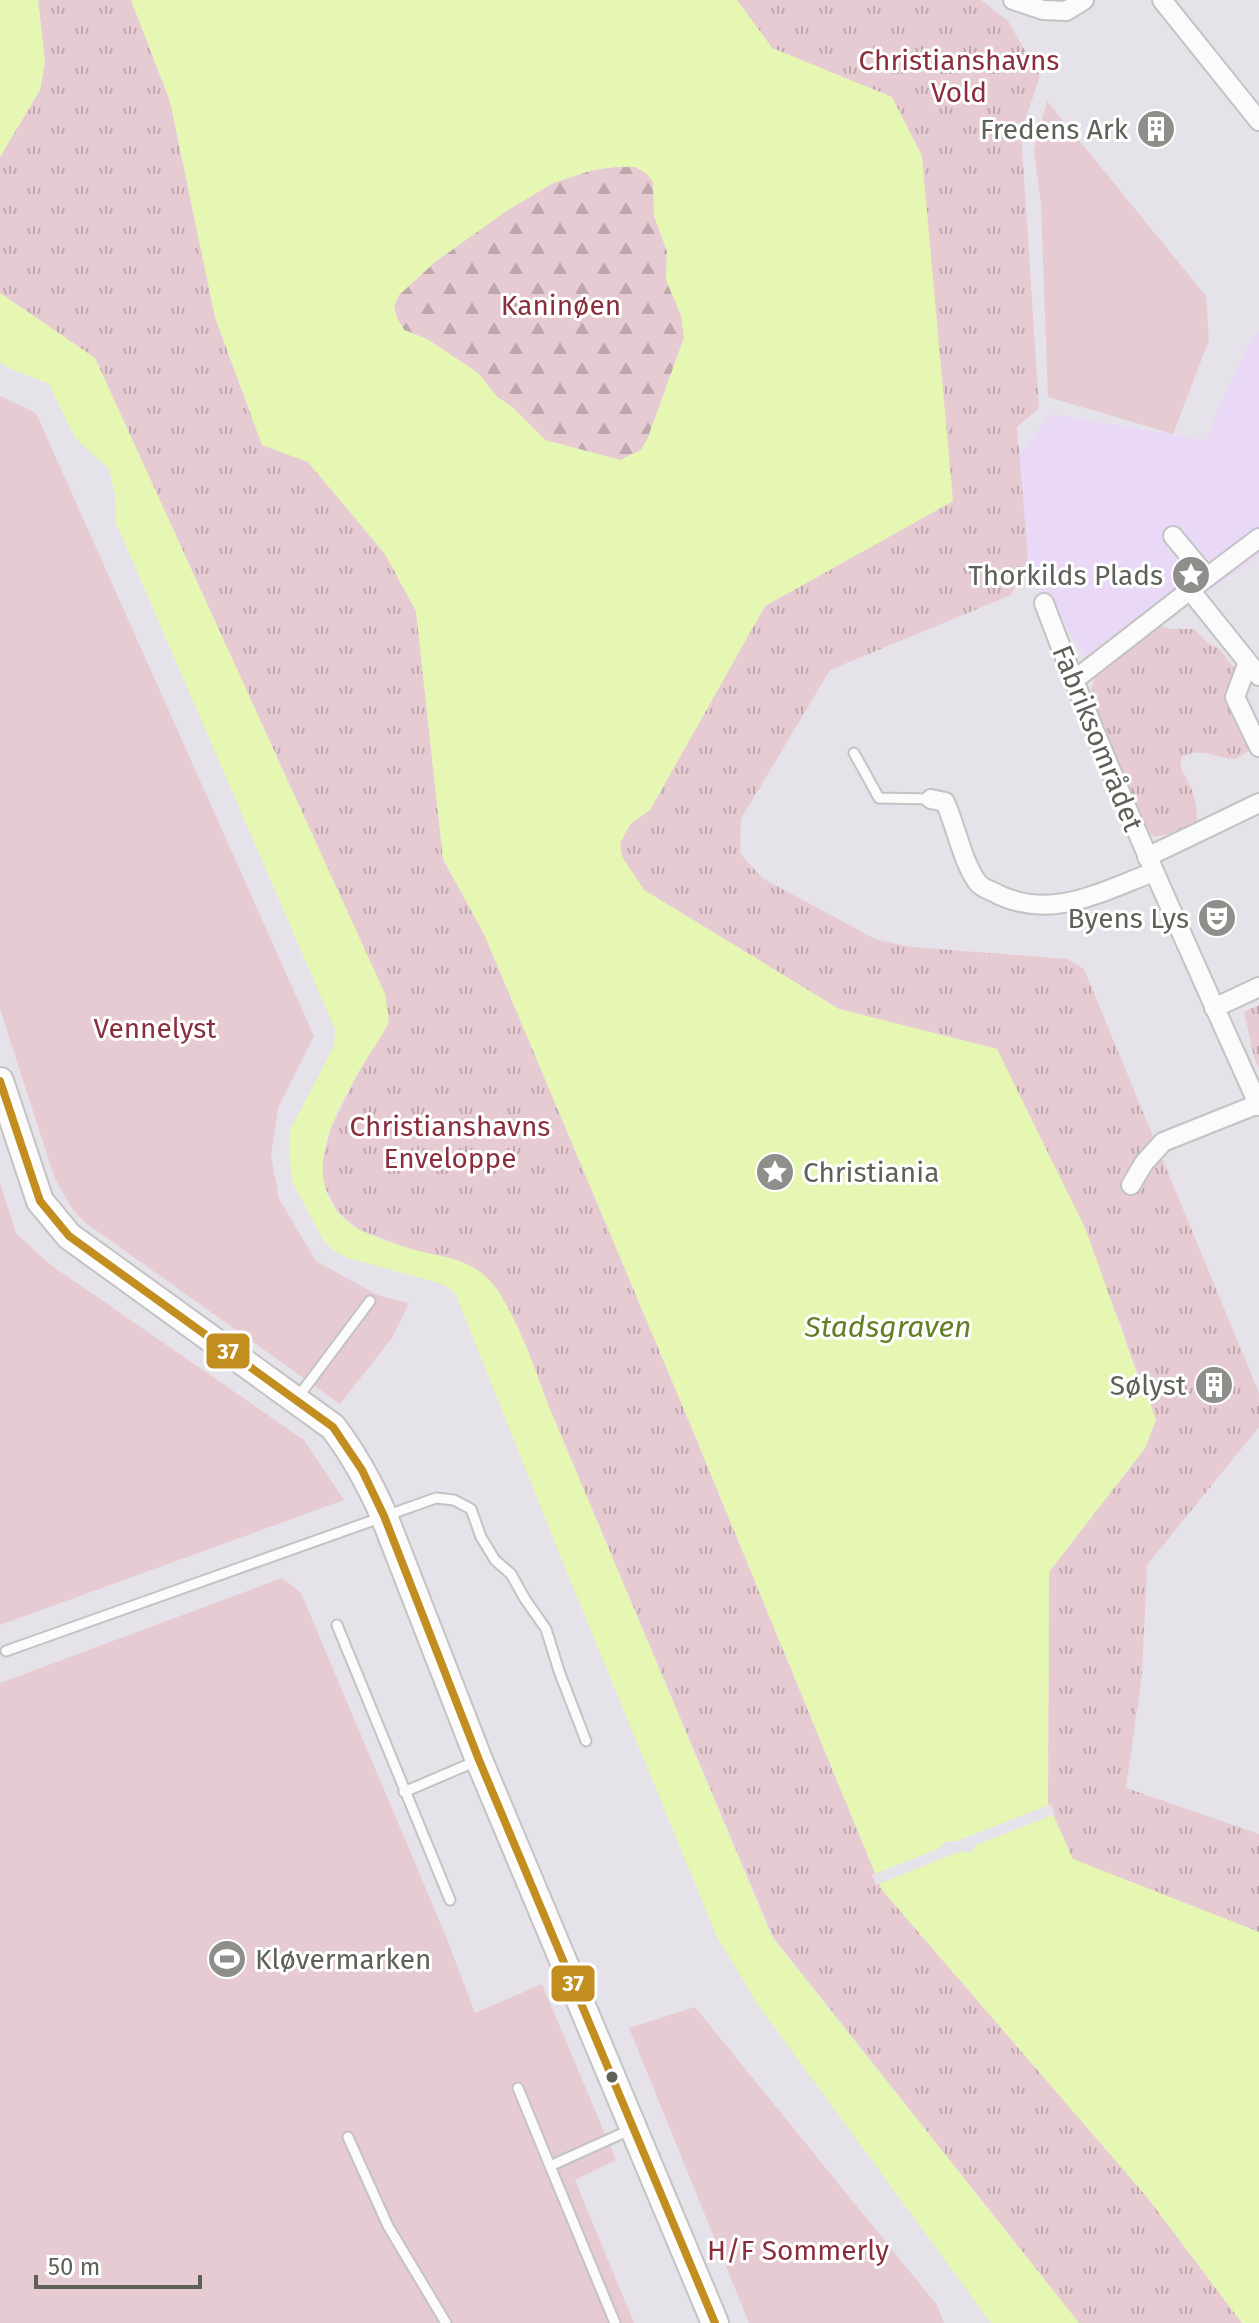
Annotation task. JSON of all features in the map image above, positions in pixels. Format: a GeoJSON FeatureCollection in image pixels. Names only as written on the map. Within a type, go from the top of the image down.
{"type":"FeatureCollection","features":[{"type":"Feature","properties":{"kind":"street"},"geometry":{"type":"LineString","coordinates":[[1013,0],[1043,10],[1066,11],[1084,0]]}},
{"type":"Feature","properties":{"kind":"street"},"geometry":{"type":"LineString","coordinates":[[1162,0],[1259,121]]}},
{"type":"Feature","properties":{"kind":"street"},"geometry":{"type":"LineString","coordinates":[[1173,536],[1207,577]]}},
{"type":"Feature","properties":{"kind":"street"},"geometry":{"type":"LineString","coordinates":[[1073,681],[1253,543],[1259,563]]}},
{"type":"Feature","properties":{"kind":"street"},"geometry":{"type":"LineString","coordinates":[[1190,590],[1253,669],[1235,697],[1259,747]]}},
{"type":"Feature","properties":{"kind":"street","name":"Fabriksområdet"},"geometry":{"type":"LineString","coordinates":[[1044,603],[1073,681],[1150,864],[1259,1105]]}},
{"type":"Feature","properties":{"kind":"street"},"geometry":{"type":"LineString","coordinates":[[931,799],[945,802],[979,885],[1033,906],[1073,902],[1150,864],[1259,803]]}},
{"type":"Feature","properties":{"kind":"street"},"geometry":{"type":"LineString","coordinates":[[1214,1008],[1259,987]]}},
{"type":"Feature","properties":{"kind":"street"},"geometry":{"type":"LineString","coordinates":[[0,1081],[13,1133],[40,1201],[69,1236],[333,1427],[355,1456],[384,1516],[479,1760],[715,2323]]}},
{"type":"Feature","properties":{"kind":"street"},"geometry":{"type":"LineString","coordinates":[[1131,1185],[1144,1163],[1163,1142],[1259,1105]]}},
{"type":"Feature","properties":{"kind":"lane"},"geometry":{"type":"LineString","coordinates":[[854,753],[879,798],[931,799]]}},
{"type":"Feature","properties":{"kind":"lane"},"geometry":{"type":"LineString","coordinates":[[296,1400],[370,1301]]}},
{"type":"Feature","properties":{"kind":"lane"},"geometry":{"type":"LineString","coordinates":[[6,1651],[436,1498],[454,1500],[471,1509],[481,1537],[495,1560],[511,1574],[546,1629],[586,1741]]}},
{"type":"Feature","properties":{"kind":"lane"},"geometry":{"type":"LineString","coordinates":[[337,1625],[450,1900]]}},
{"type":"Feature","properties":{"kind":"lane"},"geometry":{"type":"LineString","coordinates":[[404,1792],[479,1760]]}},
{"type":"Feature","properties":{"kind":"lane"},"geometry":{"type":"LineString","coordinates":[[518,2088],[615,2323]]}},
{"type":"Feature","properties":{"kind":"lane"},"geometry":{"type":"LineString","coordinates":[[550,2166],[632,2129]]}},
{"type":"Feature","properties":{"kind":"lane"},"geometry":{"type":"LineString","coordinates":[[348,2137],[388,2226],[446,2323]]}},
{"type":"Feature","properties":{"kind":"shaded area"},"geometry":{"type":"Polygon","coordinates":[[[1259,333],[1259,556],[1095,671],[1029,570],[1019,455],[1051,414],[1205,440],[1250,340],[1259,333]]]}},
{"type":"Feature","properties":{"kind":"green space","name":"Christianshavns Enveloppe"},"geometry":{"type":"Polygon","coordinates":[[[38,0],[131,0],[170,101],[215,317],[262,445],[308,462],[385,554],[416,611],[443,859],[484,934],[882,1890],[1147,2197],[1242,2323],[1079,2323],[773,1937],[527,1350],[498,1290],[476,1269],[460,1262],[413,1250],[358,1229],[338,1212],[323,1184],[322,1163],[331,1128],[360,1069],[385,1029],[385,994],[95,358],[0,293],[0,157],[40,90],[45,62],[38,0]]]}},
{"type":"Feature","properties":{"kind":"green space","name":"Christianshavns Vold"},"geometry":{"type":"Polygon","coordinates":[[[737,0],[981,0],[1008,21],[1040,76],[1021,132],[1039,408],[1017,427],[1028,558],[1011,595],[830,670],[741,819],[740,853],[762,878],[877,940],[912,947],[1067,959],[1084,969],[1259,1393],[1259,1427],[1147,1565],[1142,1675],[1126,1788],[1259,1834],[1259,1932],[1072,1859],[1048,1803],[1049,1572],[1145,1448],[1156,1420],[1122,1327],[997,1049],[839,1009],[644,890],[622,857],[620,843],[631,823],[650,810],[765,606],[953,501],[891,97],[772,48],[737,0]]]}},
{"type":"Feature","properties":{"kind":"green space"},"geometry":{"type":"Polygon","coordinates":[[[1047,101],[1206,296],[1209,340],[1173,434],[1048,397],[1041,205],[1034,150],[1047,101]]]}},
{"type":"Feature","properties":{"kind":"green space","name":"Kaninøen"},"geometry":{"type":"Polygon","coordinates":[[[635,167],[646,173],[653,182],[654,216],[667,251],[666,280],[681,315],[684,338],[647,440],[641,450],[620,460],[545,440],[511,406],[497,397],[478,373],[427,339],[404,330],[394,306],[399,295],[435,262],[508,210],[553,183],[593,170],[635,167]]]}},
{"type":"Feature","properties":{"kind":"green space","name":"Vennelyst"},"geometry":{"type":"Polygon","coordinates":[[[0,396],[36,413],[314,1036],[278,1108],[271,1156],[279,1199],[316,1261],[377,1295],[409,1303],[392,1338],[340,1404],[83,1221],[55,1179],[0,1009],[0,396]]]}},
{"type":"Feature","properties":{"kind":"green space"},"geometry":{"type":"Polygon","coordinates":[[[1162,626],[1194,629],[1209,644],[1219,648],[1234,668],[1256,747],[1235,759],[1202,753],[1182,757],[1181,768],[1196,803],[1196,824],[1155,837],[1149,833],[1106,735],[1091,690],[1098,670],[1162,626]]]}},
{"type":"Feature","properties":{"kind":"green space"},"geometry":{"type":"Polygon","coordinates":[[[1259,1005],[1259,1068],[1244,1012],[1259,1005]]]}},
{"type":"Feature","properties":{"kind":"green space"},"geometry":{"type":"Polygon","coordinates":[[[0,1183],[16,1233],[48,1263],[304,1440],[344,1500],[0,1625],[0,1183]]]}},
{"type":"Feature","properties":{"kind":"green space","name":"Kløvermarken"},"geometry":{"type":"Polygon","coordinates":[[[282,1578],[301,1593],[445,1934],[475,2013],[542,1984],[616,2160],[575,2180],[634,2323],[0,2323],[0,1683],[282,1578]]]}},
{"type":"Feature","properties":{"kind":"green space","name":"H/F Sommerly"},"geometry":{"type":"Polygon","coordinates":[[[695,2007],[937,2305],[944,2323],[749,2323],[629,2028],[695,2007]]]}},
{"type":"Feature","properties":{"kind":"water"},"geometry":{"type":"Polygon","coordinates":[[[0,0],[38,0],[45,62],[40,90],[0,157],[0,0]]]}},
{"type":"Feature","properties":{"kind":"water","name":"Stadsgraven"},"geometry":{"type":"Polygon","coordinates":[[[131,0],[737,0],[772,48],[892,97],[922,156],[953,501],[765,606],[650,810],[631,823],[620,843],[622,857],[644,890],[839,1009],[997,1049],[1086,1230],[1156,1420],[1145,1448],[1049,1572],[1048,1803],[1073,1859],[1259,1932],[1259,2323],[1242,2323],[1147,2197],[882,1890],[484,934],[443,859],[416,611],[385,554],[308,462],[262,445],[215,317],[170,101],[131,0]],[[635,167],[593,170],[553,183],[508,210],[435,262],[399,295],[394,306],[404,330],[427,339],[478,373],[497,397],[511,406],[545,440],[620,460],[641,450],[647,440],[684,338],[681,315],[666,280],[667,251],[654,216],[653,182],[646,173],[635,167]]]}},
{"type":"Feature","properties":{"kind":"water"},"geometry":{"type":"Polygon","coordinates":[[[0,293],[95,358],[385,994],[389,1021],[340,1106],[325,1147],[325,1187],[333,1206],[349,1223],[362,1231],[467,1264],[477,1269],[495,1287],[522,1337],[772,1937],[1079,2323],[991,2323],[758,2005],[717,1937],[456,1295],[439,1283],[348,1258],[333,1250],[324,1241],[292,1182],[290,1130],[334,1046],[335,1029],[116,523],[115,494],[109,469],[75,438],[49,384],[0,363],[0,293]]]}},
{"type":"Feature","properties":{"kind":"pier"},"geometry":{"type":"Polygon","coordinates":[[[1051,1804],[1055,1814],[976,1845],[970,1853],[961,1851],[876,1885],[872,1875],[940,1848],[946,1841],[954,1842],[1051,1804]]]}},
{"type":"Feature","properties":{"kind":"transit line","name":"37"},"geometry":{"type":"LineString","coordinates":[[0,1081],[40,1201],[69,1236],[333,1427],[362,1470],[384,1516],[479,1760],[715,2323]]}},
{"type":"Feature","properties":{"kind":"place","name":"Fredens Ark"},"geometry":{"type":"Point","coordinates":[1156,129]}},
{"type":"Feature","properties":{"kind":"place","name":"Thorkilds Plads"},"geometry":{"type":"Point","coordinates":[1191,575]}},
{"type":"Feature","properties":{"kind":"place","name":"Byens Lys"},"geometry":{"type":"Point","coordinates":[1217,918]}},
{"type":"Feature","properties":{"kind":"place","name":"Christiania"},"geometry":{"type":"Point","coordinates":[775,1172]}},
{"type":"Feature","properties":{"kind":"place","name":"Sølyst"},"geometry":{"type":"Point","coordinates":[1214,1385]}},
{"type":"Feature","properties":{"kind":"place","name":"Kløvermarken"},"geometry":{"type":"Point","coordinates":[227,1959]}}]}
